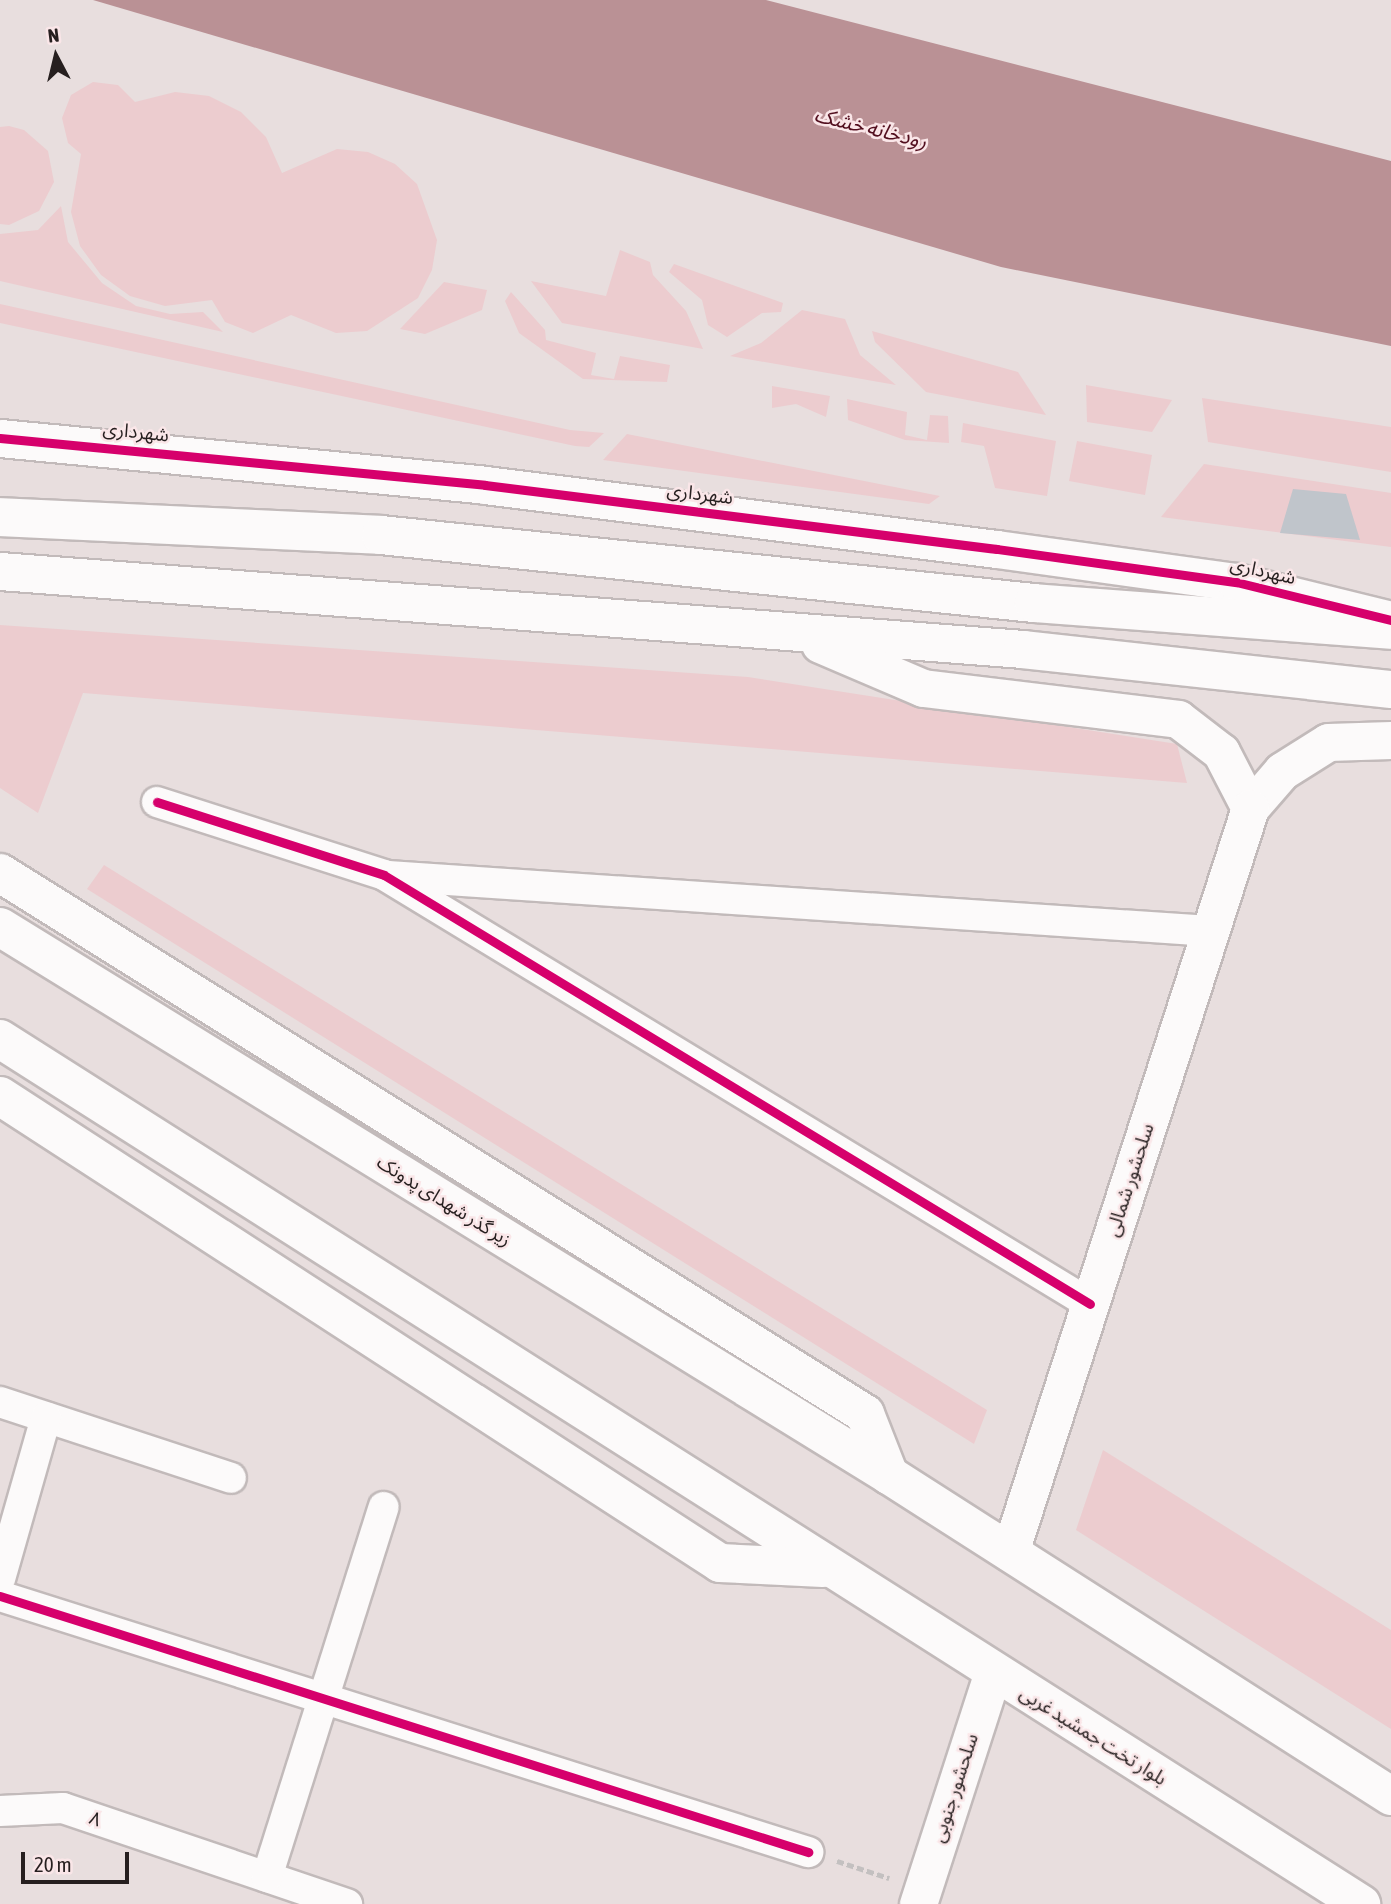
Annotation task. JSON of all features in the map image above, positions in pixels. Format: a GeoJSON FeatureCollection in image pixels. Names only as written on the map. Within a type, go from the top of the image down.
{"type":"FeatureCollection","features":[{"type":"Feature","properties":{"kind":"main road"},"geometry":{"type":"LineString","coordinates":[[0,517],[381,535],[1034,603],[1391,630]]}},
{"type":"Feature","properties":{"kind":"main road"},"geometry":{"type":"LineString","coordinates":[[0,873],[865,1413],[889,1475],[1391,1796]]}},
{"type":"Feature","properties":{"kind":"main road","name":"زیر گذر شهدای پدونک"},"geometry":{"type":"LineString","coordinates":[[0,927],[889,1475]]}},
{"type":"Feature","properties":{"kind":"main road"},"geometry":{"type":"LineString","coordinates":[[0,1039],[825,1568]]}},
{"type":"Feature","properties":{"kind":"main road"},"geometry":{"type":"LineString","coordinates":[[0,1096],[720,1563],[825,1568]]}},
{"type":"Feature","properties":{"kind":"main road","name":"بلوار تخت جمشید غربی"},"geometry":{"type":"LineString","coordinates":[[825,1568],[1361,1904]]}},
{"type":"Feature","properties":{"kind":"street","name":"شهرداری"},"geometry":{"type":"LineString","coordinates":[[0,438],[485,485],[997,549],[1236,582],[1391,620]]}},
{"type":"Feature","properties":{"kind":"street"},"geometry":{"type":"LineString","coordinates":[[0,571],[252,586],[793,633],[1022,649],[1391,689]]}},
{"type":"Feature","properties":{"kind":"street"},"geometry":{"type":"LineString","coordinates":[[793,633],[923,688],[1178,719],[1222,752],[1250,808],[1282,771],[1328,742],[1391,740]]}},
{"type":"Feature","properties":{"kind":"street"},"geometry":{"type":"LineString","coordinates":[[157,802],[384,875],[1090,1304]]}},
{"type":"Feature","properties":{"kind":"street","name":"سلحشور شمالی"},"geometry":{"type":"LineString","coordinates":[[1010,1552],[1250,808]]}},
{"type":"Feature","properties":{"kind":"street"},"geometry":{"type":"LineString","coordinates":[[384,875],[1210,931]]}},
{"type":"Feature","properties":{"kind":"street"},"geometry":{"type":"LineString","coordinates":[[0,1402],[231,1478]]}},
{"type":"Feature","properties":{"kind":"street"},"geometry":{"type":"LineString","coordinates":[[0,1579],[46,1417]]}},
{"type":"Feature","properties":{"kind":"street"},"geometry":{"type":"LineString","coordinates":[[267,1877],[384,1507]]}},
{"type":"Feature","properties":{"kind":"street"},"geometry":{"type":"LineString","coordinates":[[0,1596],[808,1852]]}},
{"type":"Feature","properties":{"kind":"street","name":"سلحشور جنوبی"},"geometry":{"type":"LineString","coordinates":[[921,1896],[993,1672]]}},
{"type":"Feature","properties":{"kind":"street","name":"۸"},"geometry":{"type":"LineString","coordinates":[[0,1811],[63,1808],[347,1904]]}},
{"type":"Feature","properties":{"kind":"path"},"geometry":{"type":"LineString","coordinates":[[808,1852],[921,1896]]}},
{"type":"Feature","properties":{"kind":"shaded area"},"geometry":{"type":"Polygon","coordinates":[[[93,82],[118,85],[135,102],[175,92],[209,96],[241,112],[266,137],[282,173],[337,149],[368,152],[395,164],[417,184],[437,240],[432,270],[418,298],[367,331],[336,333],[291,315],[253,333],[225,322],[212,300],[165,306],[130,296],[101,275],[80,246],[71,212],[81,154],[68,143],[62,118],[71,95],[93,82]]]}},
{"type":"Feature","properties":{"kind":"shaded area"},"geometry":{"type":"Polygon","coordinates":[[[9,126],[24,130],[48,151],[54,182],[39,211],[9,225],[0,224],[0,127],[9,126]]]}},
{"type":"Feature","properties":{"kind":"shaded area"},"geometry":{"type":"Polygon","coordinates":[[[61,206],[68,242],[102,283],[136,306],[170,314],[203,312],[223,332],[0,281],[0,234],[38,230],[61,206]]]}},
{"type":"Feature","properties":{"kind":"shaded area"},"geometry":{"type":"Polygon","coordinates":[[[620,250],[650,262],[653,275],[686,311],[703,349],[562,323],[531,281],[606,296],[620,250]]]}},
{"type":"Feature","properties":{"kind":"shaded area"},"geometry":{"type":"Polygon","coordinates":[[[674,264],[783,303],[781,312],[762,313],[727,337],[708,325],[702,300],[669,272],[674,264]]]}},
{"type":"Feature","properties":{"kind":"shaded area"},"geometry":{"type":"Polygon","coordinates":[[[444,282],[487,290],[482,310],[425,334],[400,329],[444,282]]]}},
{"type":"Feature","properties":{"kind":"shaded area"},"geometry":{"type":"Polygon","coordinates":[[[511,292],[545,330],[546,340],[596,353],[591,375],[614,379],[620,356],[670,365],[667,382],[583,379],[519,333],[505,301],[511,292]]]}},
{"type":"Feature","properties":{"kind":"shaded area"},"geometry":{"type":"Polygon","coordinates":[[[0,304],[570,430],[604,433],[589,447],[575,446],[0,323],[0,304]]]}},
{"type":"Feature","properties":{"kind":"shaded area"},"geometry":{"type":"Polygon","coordinates":[[[802,310],[845,319],[860,355],[896,385],[730,356],[761,343],[802,310]]]}},
{"type":"Feature","properties":{"kind":"shaded area"},"geometry":{"type":"Polygon","coordinates":[[[872,331],[1018,372],[1046,415],[926,392],[875,342],[872,331]]]}},
{"type":"Feature","properties":{"kind":"shaded area"},"geometry":{"type":"Polygon","coordinates":[[[1086,385],[1172,400],[1152,432],[1087,422],[1086,385]]]}},
{"type":"Feature","properties":{"kind":"shaded area"},"geometry":{"type":"Polygon","coordinates":[[[772,386],[830,396],[826,417],[796,404],[772,408],[772,386]]]}},
{"type":"Feature","properties":{"kind":"shaded area"},"geometry":{"type":"Polygon","coordinates":[[[1202,398],[1391,427],[1391,472],[1208,442],[1202,398]]]}},
{"type":"Feature","properties":{"kind":"shaded area"},"geometry":{"type":"Polygon","coordinates":[[[847,399],[907,412],[905,435],[927,440],[930,415],[948,416],[949,443],[905,440],[848,420],[847,399]]]}},
{"type":"Feature","properties":{"kind":"shaded area"},"geometry":{"type":"Polygon","coordinates":[[[963,423],[1056,441],[1047,496],[995,488],[984,446],[961,442],[963,423]]]}},
{"type":"Feature","properties":{"kind":"shaded area"},"geometry":{"type":"Polygon","coordinates":[[[627,434],[940,496],[929,504],[603,460],[627,434]]]}},
{"type":"Feature","properties":{"kind":"shaded area"},"geometry":{"type":"Polygon","coordinates":[[[1077,441],[1152,455],[1145,495],[1069,481],[1077,441]]]}},
{"type":"Feature","properties":{"kind":"shaded area"},"geometry":{"type":"Polygon","coordinates":[[[1204,464],[1391,493],[1391,547],[1161,517],[1204,464]]]}},
{"type":"Feature","properties":{"kind":"shaded area"},"geometry":{"type":"Polygon","coordinates":[[[0,625],[748,677],[1177,744],[1187,783],[83,693],[38,813],[0,788],[0,625]]]}},
{"type":"Feature","properties":{"kind":"shaded area"},"geometry":{"type":"Polygon","coordinates":[[[104,865],[987,1410],[974,1444],[87,889],[104,865]]]}},
{"type":"Feature","properties":{"kind":"shaded area"},"geometry":{"type":"Polygon","coordinates":[[[1103,1450],[1391,1630],[1391,1729],[1076,1530],[1103,1450]]]}},
{"type":"Feature","properties":{"kind":"water","name":"رودخانه خشک"},"geometry":{"type":"Polygon","coordinates":[[[93,0],[766,0],[1391,161],[1391,346],[1001,267],[93,0]]]}},
{"type":"Feature","properties":{"kind":"building"},"geometry":{"type":"Polygon","coordinates":[[[1293,489],[1346,494],[1360,540],[1280,533],[1293,489]]]}},
{"type":"Feature","properties":{"kind":"cycle path"},"geometry":{"type":"LineString","coordinates":[[0,438],[485,485],[997,549],[1236,582],[1391,620]]}},
{"type":"Feature","properties":{"kind":"cycle path"},"geometry":{"type":"LineString","coordinates":[[157,802],[384,875],[1090,1304]]}},
{"type":"Feature","properties":{"kind":"cycle path"},"geometry":{"type":"LineString","coordinates":[[0,1596],[808,1852]]}}]}
